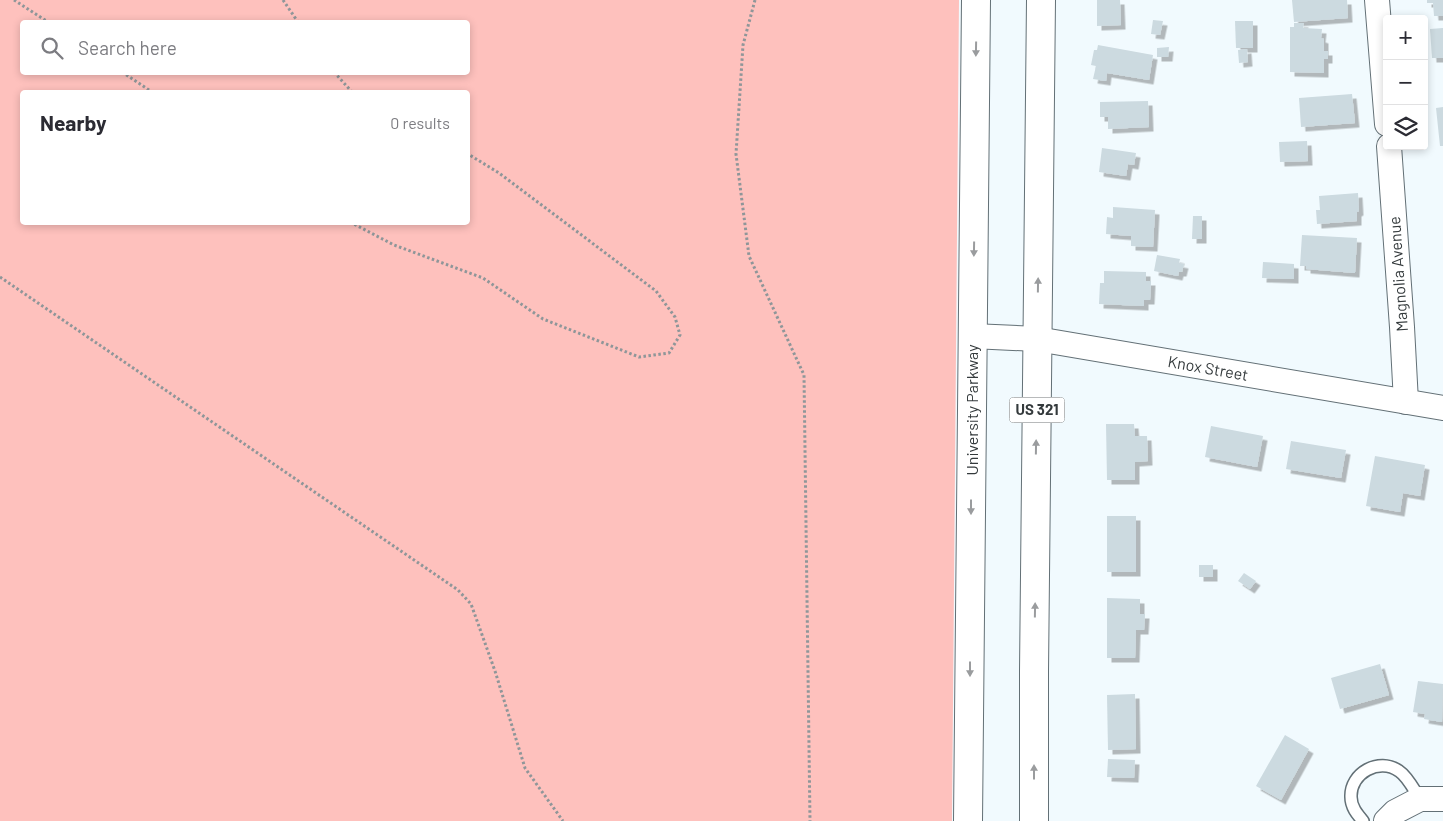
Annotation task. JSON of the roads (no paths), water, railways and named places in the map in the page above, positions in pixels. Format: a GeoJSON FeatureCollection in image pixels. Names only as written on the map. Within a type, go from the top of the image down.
{"type":"FeatureCollection","features":[{"type":"Feature","properties":{"kind":"highway","name":"University Parkway"},"geometry":{"type":"LineString","coordinates":[[968,821],[976,0]]}},
{"type":"Feature","properties":{"kind":"highway","name":"US 321"},"geometry":{"type":"LineString","coordinates":[[1034,821],[1041,0]]}},
{"type":"Feature","properties":{"kind":"street"},"geometry":{"type":"LineString","coordinates":[[1377,0],[1385,105]]}},
{"type":"Feature","properties":{"kind":"street","name":"Magnolia Avenue"},"geometry":{"type":"LineString","coordinates":[[1388,150],[1406,402]]}},
{"type":"Feature","properties":{"kind":"street","name":"Knox Street"},"geometry":{"type":"LineString","coordinates":[[972,336],[1038,339],[1443,408]]}},
{"type":"Feature","properties":{"kind":"street"},"geometry":{"type":"LineString","coordinates":[[1386,821],[1395,812],[1432,799]]}},
{"type":"Feature","properties":{"kind":"lane"},"geometry":{"type":"LineString","coordinates":[[1363,821],[1353,807],[1351,798],[1352,787],[1356,778],[1363,771],[1372,767],[1381,765],[1400,771],[1432,799]]}}]}
